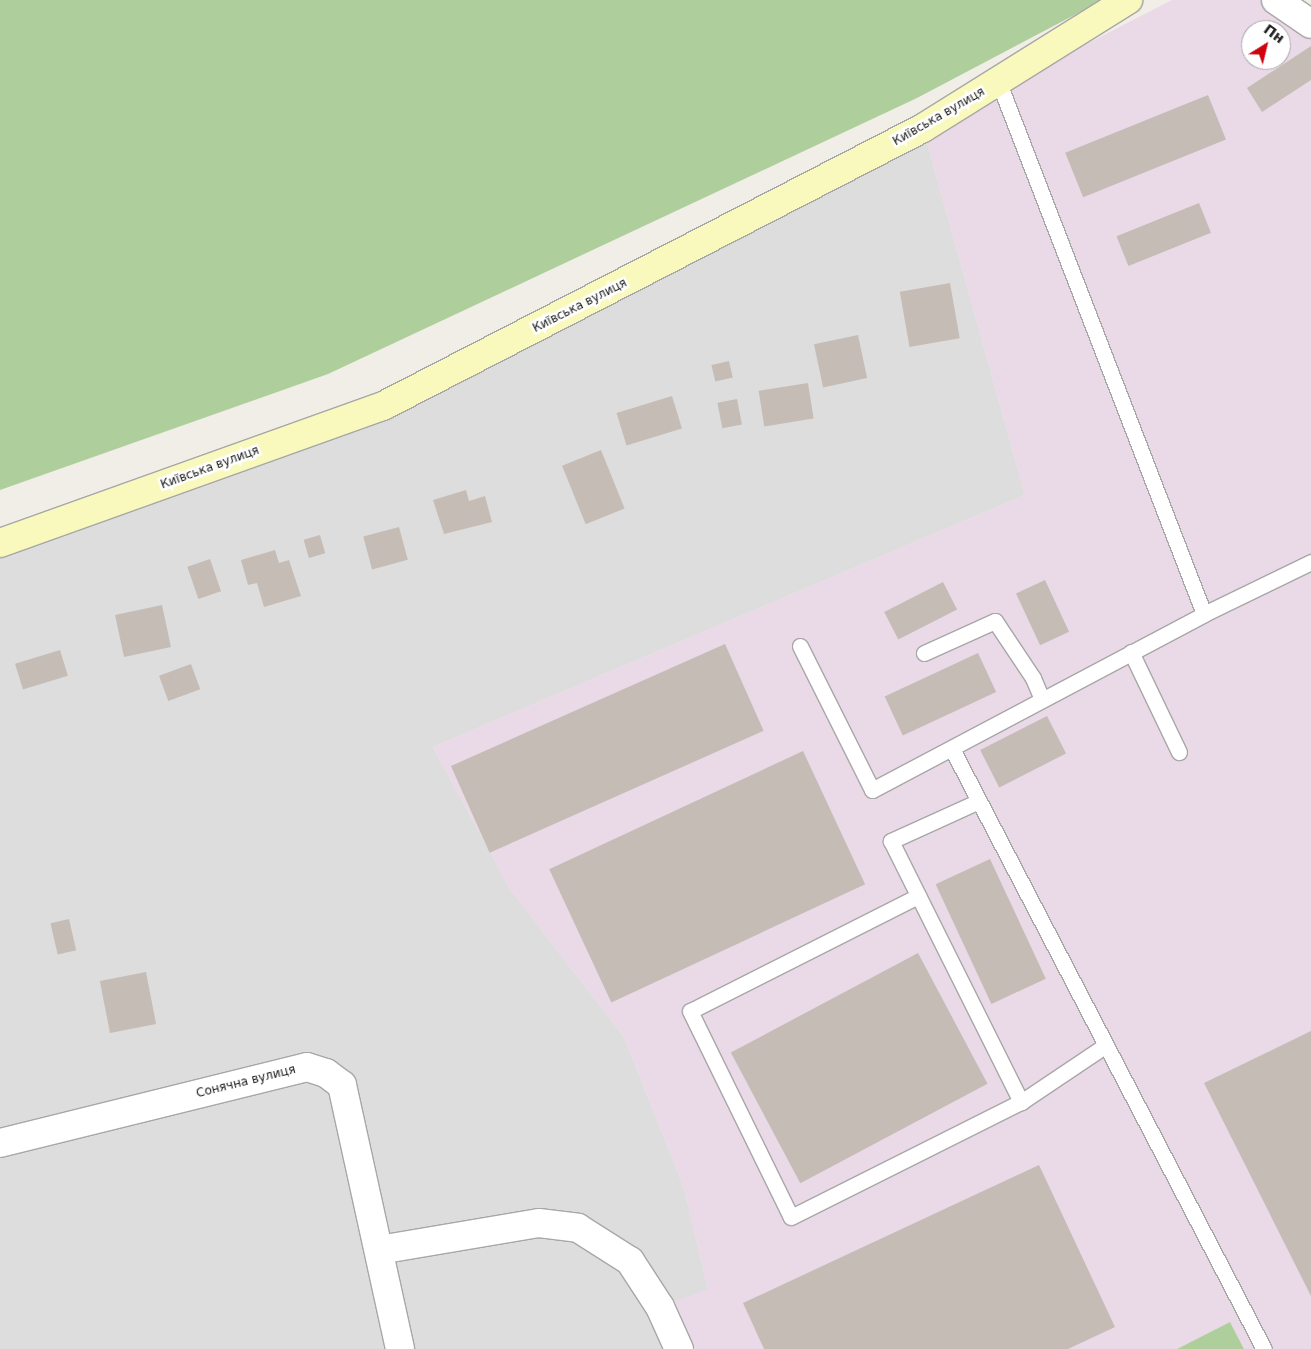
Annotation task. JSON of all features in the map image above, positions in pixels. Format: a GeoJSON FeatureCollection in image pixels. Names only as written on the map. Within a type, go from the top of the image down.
{"type":"FeatureCollection","features":[{"type":"Feature","properties":{"kind":"main road","name":"Київська вулиця"},"geometry":{"type":"LineString","coordinates":[[0,543],[383,406],[744,222],[923,128],[999,83],[1128,0]]}},
{"type":"Feature","properties":{"kind":"street"},"geometry":{"type":"LineString","coordinates":[[1276,0],[1311,24]]}},
{"type":"Feature","properties":{"kind":"street","name":"Сонячна вулиця"},"geometry":{"type":"LineString","coordinates":[[0,1143],[306,1067],[326,1073],[342,1085],[400,1349]]}},
{"type":"Feature","properties":{"kind":"street"},"geometry":{"type":"LineString","coordinates":[[378,1250],[540,1223],[578,1228],[630,1261],[660,1306],[679,1349]]}},
{"type":"Feature","properties":{"kind":"lane"},"geometry":{"type":"LineString","coordinates":[[999,83],[1204,614]]}},
{"type":"Feature","properties":{"kind":"lane"},"geometry":{"type":"LineString","coordinates":[[800,646],[872,790],[1204,614],[1311,562]]}},
{"type":"Feature","properties":{"kind":"lane"},"geometry":{"type":"LineString","coordinates":[[924,653],[995,621],[1032,678],[1042,699]]}},
{"type":"Feature","properties":{"kind":"lane"},"geometry":{"type":"LineString","coordinates":[[1131,652],[1179,752]]}},
{"type":"Feature","properties":{"kind":"lane"},"geometry":{"type":"LineString","coordinates":[[952,749],[1264,1349]]}},
{"type":"Feature","properties":{"kind":"lane"},"geometry":{"type":"LineString","coordinates":[[979,801],[891,842],[1021,1102]]}},
{"type":"Feature","properties":{"kind":"lane"},"geometry":{"type":"LineString","coordinates":[[918,896],[690,1011],[791,1217],[1021,1102],[1106,1045]]}},
{"type":"Feature","properties":{"kind":"shaded area"},"geometry":{"type":"Polygon","coordinates":[[[1172,0],[1266,0],[1311,32],[1311,1349],[1244,1349],[1230,1322],[1177,1349],[679,1349],[660,1307],[708,1289],[684,1188],[624,1037],[510,889],[433,747],[1025,495],[923,128],[1172,0]]]}},
{"type":"Feature","properties":{"kind":"shaded area"},"geometry":{"type":"Polygon","coordinates":[[[923,128],[1025,495],[433,747],[510,889],[624,1037],[684,1188],[708,1289],[679,1349],[0,1349],[0,544],[383,406],[923,128]]]}},
{"type":"Feature","properties":{"kind":"green space"},"geometry":{"type":"Polygon","coordinates":[[[0,0],[1103,0],[917,98],[328,374],[0,490],[0,0]]]}},
{"type":"Feature","properties":{"kind":"green space"},"geometry":{"type":"Polygon","coordinates":[[[1230,1322],[1244,1349],[1177,1349],[1230,1322]]]}},
{"type":"Feature","properties":{"kind":"building"},"geometry":{"type":"Polygon","coordinates":[[[1311,46],[1311,80],[1262,112],[1247,88],[1274,70],[1291,70],[1291,59],[1311,46]]]}},
{"type":"Feature","properties":{"kind":"building"},"geometry":{"type":"Polygon","coordinates":[[[1208,95],[1226,140],[1083,197],[1065,153],[1208,95]]]}},
{"type":"Feature","properties":{"kind":"building"},"geometry":{"type":"Polygon","coordinates":[[[1199,203],[1211,233],[1128,266],[1116,236],[1199,203]]]}},
{"type":"Feature","properties":{"kind":"building"},"geometry":{"type":"Polygon","coordinates":[[[950,283],[960,338],[909,347],[900,292],[950,283]]]}},
{"type":"Feature","properties":{"kind":"building"},"geometry":{"type":"Polygon","coordinates":[[[858,335],[867,378],[823,387],[814,344],[858,335]]]}},
{"type":"Feature","properties":{"kind":"building"},"geometry":{"type":"Polygon","coordinates":[[[729,361],[733,378],[715,382],[711,365],[729,361]]]}},
{"type":"Feature","properties":{"kind":"building"},"geometry":{"type":"Polygon","coordinates":[[[808,383],[814,419],[764,426],[759,391],[808,383]]]}},
{"type":"Feature","properties":{"kind":"building"},"geometry":{"type":"Polygon","coordinates":[[[672,396],[682,429],[626,445],[617,413],[672,396]]]}},
{"type":"Feature","properties":{"kind":"building"},"geometry":{"type":"Polygon","coordinates":[[[737,399],[742,425],[722,428],[717,403],[737,399]]]}},
{"type":"Feature","properties":{"kind":"building"},"geometry":{"type":"Polygon","coordinates":[[[601,450],[625,508],[586,524],[562,466],[601,450]]]}},
{"type":"Feature","properties":{"kind":"building"},"geometry":{"type":"Polygon","coordinates":[[[466,490],[469,501],[485,496],[492,522],[444,534],[433,500],[466,490]]]}},
{"type":"Feature","properties":{"kind":"building"},"geometry":{"type":"Polygon","coordinates":[[[399,527],[408,560],[372,569],[363,537],[399,527]]]}},
{"type":"Feature","properties":{"kind":"building"},"geometry":{"type":"Polygon","coordinates":[[[320,535],[325,553],[309,558],[304,540],[320,535]]]}},
{"type":"Feature","properties":{"kind":"building"},"geometry":{"type":"Polygon","coordinates":[[[275,550],[279,563],[289,560],[301,596],[264,607],[257,583],[248,585],[241,560],[275,550]]]}},
{"type":"Feature","properties":{"kind":"building"},"geometry":{"type":"Polygon","coordinates":[[[210,559],[221,591],[198,599],[187,567],[210,559]]]}},
{"type":"Feature","properties":{"kind":"building"},"geometry":{"type":"Polygon","coordinates":[[[1045,580],[1069,632],[1040,645],[1016,594],[1045,580]]]}},
{"type":"Feature","properties":{"kind":"building"},"geometry":{"type":"Polygon","coordinates":[[[943,582],[957,610],[898,640],[884,612],[943,582]]]}},
{"type":"Feature","properties":{"kind":"building"},"geometry":{"type":"Polygon","coordinates":[[[162,605],[171,647],[124,657],[115,615],[162,605]]]}},
{"type":"Feature","properties":{"kind":"building"},"geometry":{"type":"Polygon","coordinates":[[[725,644],[764,731],[490,853],[451,766],[725,644]]]}},
{"type":"Feature","properties":{"kind":"building"},"geometry":{"type":"Polygon","coordinates":[[[60,650],[68,676],[23,690],[15,664],[60,650]]]}},
{"type":"Feature","properties":{"kind":"building"},"geometry":{"type":"Polygon","coordinates":[[[978,653],[996,692],[903,736],[885,697],[978,653]]]}},
{"type":"Feature","properties":{"kind":"building"},"geometry":{"type":"Polygon","coordinates":[[[191,664],[200,689],[168,701],[159,676],[191,664]]]}},
{"type":"Feature","properties":{"kind":"building"},"geometry":{"type":"Polygon","coordinates":[[[1047,716],[1066,753],[999,787],[980,750],[1047,716]]]}},
{"type":"Feature","properties":{"kind":"building"},"geometry":{"type":"Polygon","coordinates":[[[803,751],[865,884],[611,1003],[549,869],[803,751]]]}},
{"type":"Feature","properties":{"kind":"building"},"geometry":{"type":"Polygon","coordinates":[[[990,859],[1046,979],[991,1004],[936,884],[990,859]]]}},
{"type":"Feature","properties":{"kind":"building"},"geometry":{"type":"Polygon","coordinates":[[[69,919],[76,950],[58,954],[50,923],[69,919]]]}},
{"type":"Feature","properties":{"kind":"building"},"geometry":{"type":"Polygon","coordinates":[[[918,953],[987,1084],[800,1183],[731,1053],[918,953]]]}},
{"type":"Feature","properties":{"kind":"building"},"geometry":{"type":"Polygon","coordinates":[[[146,972],[156,1024],[110,1033],[100,981],[146,972]]]}},
{"type":"Feature","properties":{"kind":"building"},"geometry":{"type":"Polygon","coordinates":[[[1311,1031],[1311,1296],[1204,1083],[1311,1031]]]}},
{"type":"Feature","properties":{"kind":"building"},"geometry":{"type":"Polygon","coordinates":[[[1039,1165],[1115,1327],[1068,1349],[764,1349],[743,1303],[1039,1165]]]}}]}
